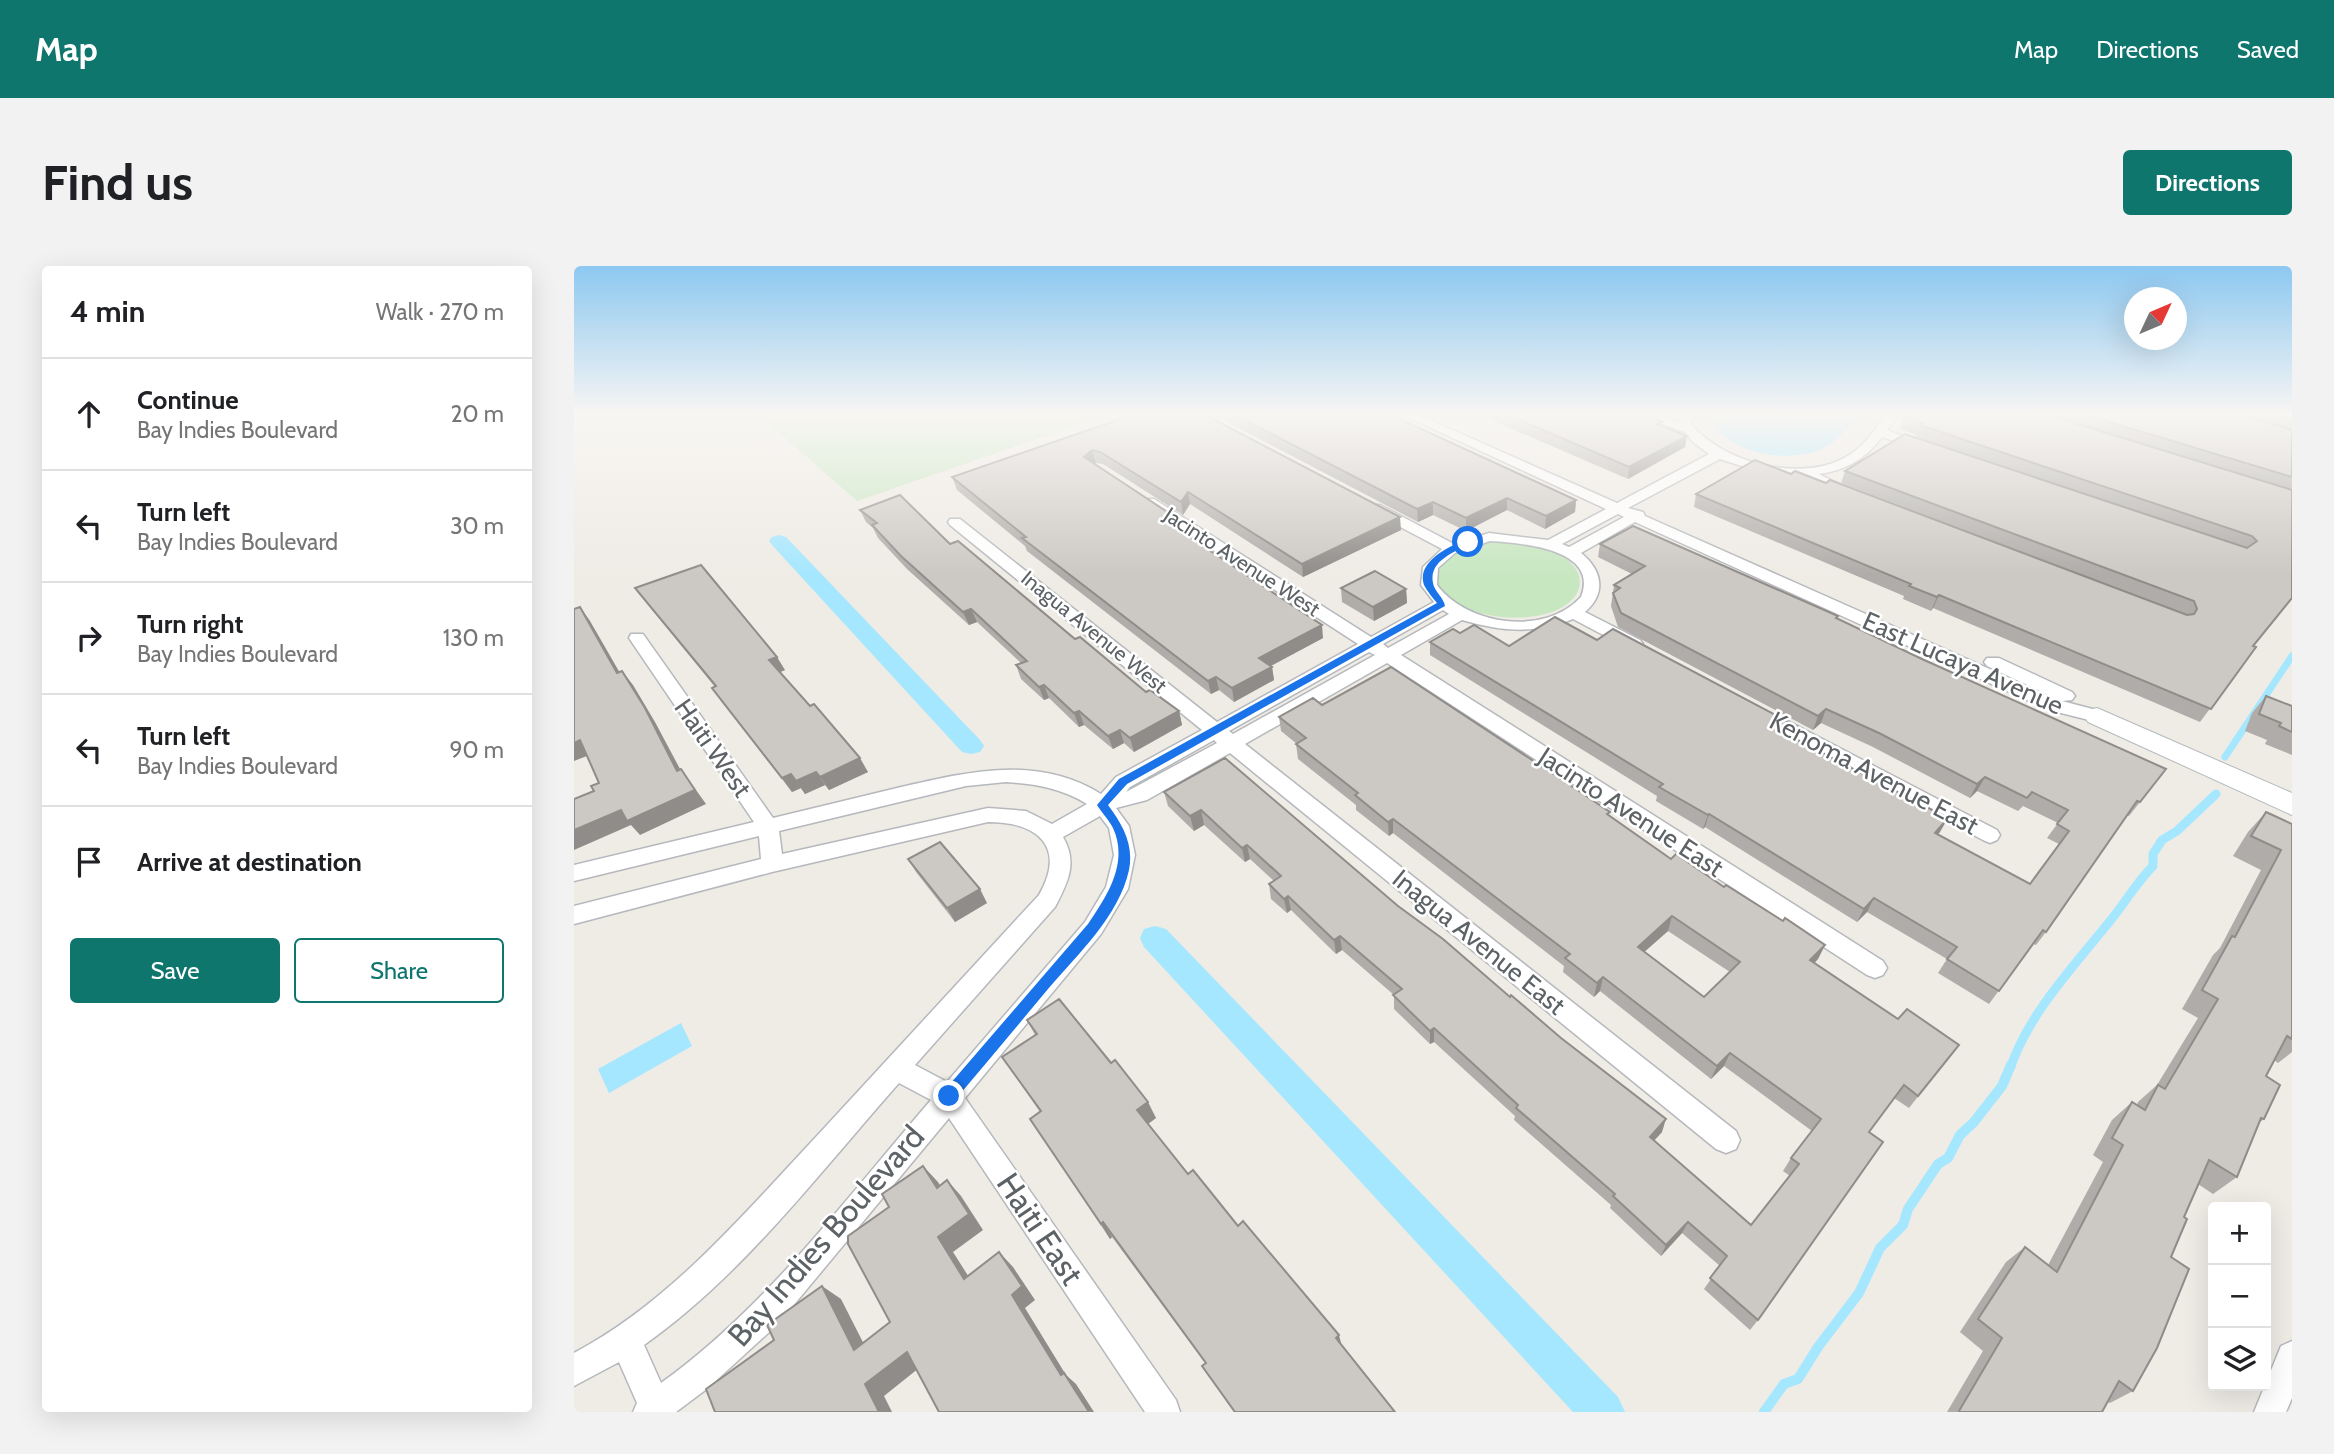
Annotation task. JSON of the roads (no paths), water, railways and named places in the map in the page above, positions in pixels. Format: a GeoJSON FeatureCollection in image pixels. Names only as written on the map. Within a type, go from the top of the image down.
{"type":"FeatureCollection","features":[{"type":"Feature","properties":{"kind":"street","name":"East Lucaya Avenue"},"geometry":{"type":"LineString","coordinates":[[1542,468],[1905,630],[2051,704],[2097,716],[2292,805]]}},
{"type":"Feature","properties":{"kind":"street"},"geometry":{"type":"LineString","coordinates":[[1570,553],[1696,468]]}},
{"type":"Feature","properties":{"kind":"street"},"geometry":{"type":"LineString","coordinates":[[1552,544],[1718,468]]}},
{"type":"Feature","properties":{"kind":"street"},"geometry":{"type":"LineString","coordinates":[[1772,468],[1805,471],[1818,468]]}},
{"type":"Feature","properties":{"kind":"street"},"geometry":{"type":"LineString","coordinates":[[1805,471],[1828,486],[1854,496]]}},
{"type":"Feature","properties":{"kind":"street","name":"Jacinto Avenue West"},"geometry":{"type":"LineString","coordinates":[[1131,491],[1378,650]]}},
{"type":"Feature","properties":{"kind":"street"},"geometry":{"type":"LineString","coordinates":[[1366,503],[1451,548]]}},
{"type":"Feature","properties":{"kind":"street","name":"Inagua Avenue West"},"geometry":{"type":"LineString","coordinates":[[955,522],[1224,736]]}},
{"type":"Feature","properties":{"kind":"street"},"geometry":{"type":"LineString","coordinates":[[1489,537],[1532,539],[1552,544],[1570,553],[1589,571],[1592,582],[1591,593],[1584,603],[1555,621],[1519,626],[1481,622],[1459,615],[1442,604],[1428,584],[1432,565],[1451,548],[1489,537]]}},
{"type":"Feature","properties":{"kind":"street"},"geometry":{"type":"LineString","coordinates":[[1378,650],[1442,604]]}},
{"type":"Feature","properties":{"kind":"street"},"geometry":{"type":"LineString","coordinates":[[1573,612],[1647,652]]}},
{"type":"Feature","properties":{"kind":"street"},"geometry":{"type":"LineString","coordinates":[[574,915],[772,864],[999,814],[1029,818],[1051,834],[1102,805],[1140,795],[1224,736],[1378,650],[1459,615]]}},
{"type":"Feature","properties":{"kind":"street","name":"Haiti West"},"geometry":{"type":"LineString","coordinates":[[637,638],[768,826],[772,864]]}},
{"type":"Feature","properties":{"kind":"street","name":"Jacinto Avenue East"},"geometry":{"type":"LineString","coordinates":[[1378,650],[1875,968]]}},
{"type":"Feature","properties":{"kind":"street","name":"Kenoma Avenue East"},"geometry":{"type":"LineString","coordinates":[[1757,711],[1990,835]]}},
{"type":"Feature","properties":{"kind":"street","name":"Inagua Avenue East"},"geometry":{"type":"LineString","coordinates":[[1224,736],[1726,1140]]}},
{"type":"Feature","properties":{"kind":"street","name":"Bay Indies Boulevard"},"geometry":{"type":"LineString","coordinates":[[574,873],[966,779],[996,775],[1031,775],[1078,787],[1102,805],[1118,826],[1124,847],[1123,869],[1114,896],[1093,928],[767,1313],[697,1377],[654,1411]]}},
{"type":"Feature","properties":{"kind":"street","name":"Bay Indies Boulevard"},"geometry":{"type":"LineString","coordinates":[[574,1370],[626,1341],[678,1299],[733,1248],[1052,893],[1059,878],[1061,863],[1059,850],[1051,834]]}},
{"type":"Feature","properties":{"kind":"street","name":"Haiti East"},"geometry":{"type":"LineString","coordinates":[[896,1068],[949,1096],[1164,1412]]}},
{"type":"Feature","properties":{"kind":"street"},"geometry":{"type":"LineString","coordinates":[[626,1341],[654,1411]]}},
{"type":"Feature","properties":{"kind":"street"},"geometry":{"type":"LineString","coordinates":[[2270,1412],[2292,1357]]}},
{"type":"Feature","properties":{"kind":"water"},"geometry":{"type":"Polygon","coordinates":[[[681,1023],[692,1046],[609,1093],[598,1069],[681,1023]]]}},
{"type":"Feature","properties":{"kind":"waterway"},"geometry":{"type":"LineString","coordinates":[[779,541],[971,746]]}},
{"type":"Feature","properties":{"kind":"waterway"},"geometry":{"type":"LineString","coordinates":[[2225,757],[2292,656]]}},
{"type":"Feature","properties":{"kind":"waterway"},"geometry":{"type":"LineString","coordinates":[[2011,1066],[2041,1008],[2153,866],[2153,854],[2162,840],[2177,831],[2216,794]]}},
{"type":"Feature","properties":{"kind":"waterway"},"geometry":{"type":"LineString","coordinates":[[1155,938],[1603,1412]]}},
{"type":"Feature","properties":{"kind":"waterway"},"geometry":{"type":"LineString","coordinates":[[1764,1412],[1784,1384],[1798,1379],[1818,1347],[1859,1293],[1880,1248],[1903,1225],[1908,1209],[1938,1164],[1948,1158],[1960,1135],[1974,1122],[2002,1086],[2011,1065]]}}]}
